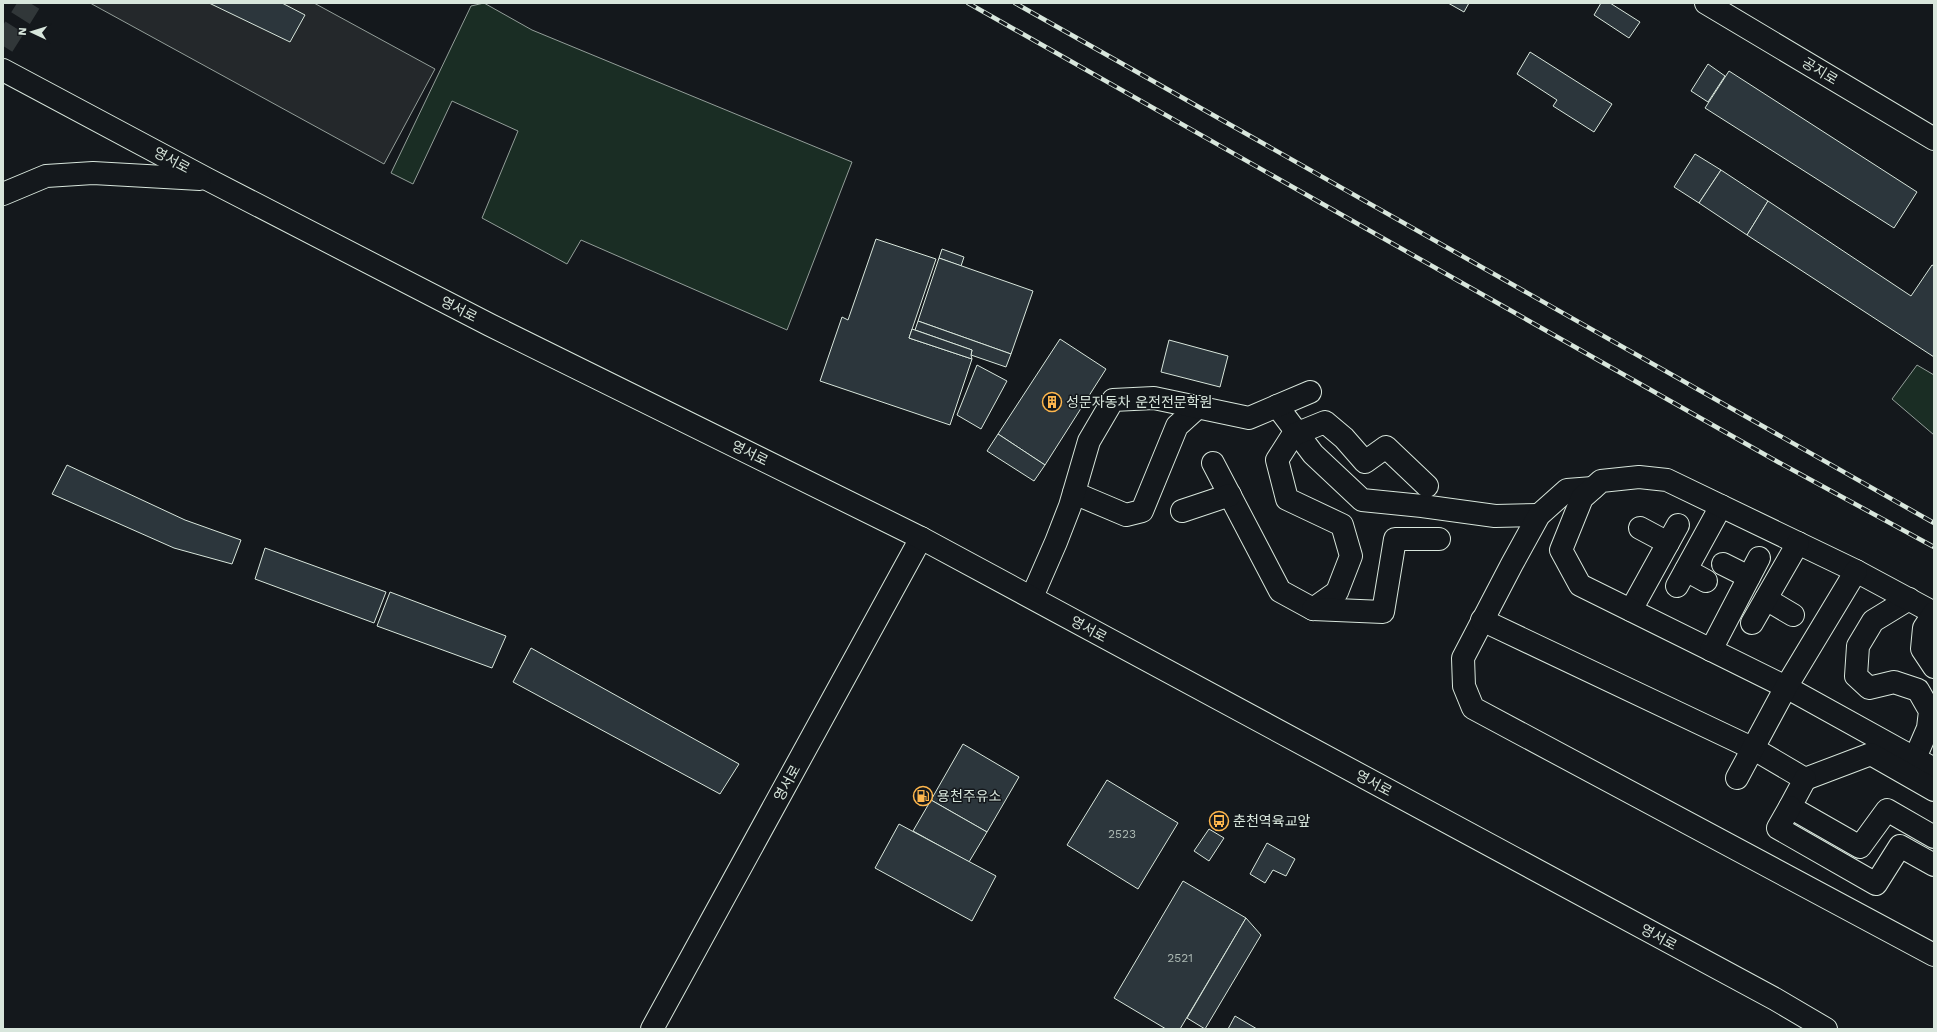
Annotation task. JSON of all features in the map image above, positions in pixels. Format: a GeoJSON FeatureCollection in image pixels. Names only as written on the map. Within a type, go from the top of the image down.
{"type":"FeatureCollection","features":[{"type":"Feature","properties":{"kind":"main road","name":"공지로"},"geometry":{"type":"LineString","coordinates":[[1706,3],[1934,139]]}},
{"type":"Feature","properties":{"kind":"main road","name":"영서로"},"geometry":{"type":"LineString","coordinates":[[3,70],[207,179],[490,325],[921,538],[1775,999],[1826,1029]]}},
{"type":"Feature","properties":{"kind":"main road"},"geometry":{"type":"LineString","coordinates":[[3,194],[46,176],[93,173],[207,179]]}},
{"type":"Feature","properties":{"kind":"main road"},"geometry":{"type":"LineString","coordinates":[[1032,598],[1056,542],[1074,493],[1089,441],[1113,400],[1154,398],[1249,418],[1310,392]]}},
{"type":"Feature","properties":{"kind":"main road"},"geometry":{"type":"LineString","coordinates":[[1277,406],[1313,454],[1362,500],[1422,506],[1495,516],[1539,515]]}},
{"type":"Feature","properties":{"kind":"main road"},"geometry":{"type":"LineString","coordinates":[[1074,493],[1126,515],[1142,511],[1178,426],[1198,408]]}},
{"type":"Feature","properties":{"kind":"main road"},"geometry":{"type":"LineString","coordinates":[[1313,609],[1337,592],[1351,556],[1342,526],[1287,499],[1277,460],[1293,435],[1325,422],[1344,438],[1365,462],[1386,447],[1427,486]]}},
{"type":"Feature","properties":{"kind":"main road"},"geometry":{"type":"LineString","coordinates":[[1213,462],[1280,591],[1313,609],[1383,612],[1395,539],[1439,539]]}},
{"type":"Feature","properties":{"kind":"main road"},"geometry":{"type":"LineString","coordinates":[[1934,667],[1922,649],[1924,628],[1934,613],[1856,571],[1667,480],[1638,477],[1601,481],[1582,498],[1561,550],[1580,585],[1786,687],[1934,769]]}},
{"type":"Feature","properties":{"kind":"main road"},"geometry":{"type":"LineString","coordinates":[[1593,488],[1567,490],[1539,515],[1463,658],[1464,686],[1473,708],[1934,956]]}},
{"type":"Feature","properties":{"kind":"main road"},"geometry":{"type":"LineString","coordinates":[[1182,511],[1230,495]]}},
{"type":"Feature","properties":{"kind":"main road"},"geometry":{"type":"LineString","coordinates":[[1706,581],[1681,578],[1722,506]]}},
{"type":"Feature","properties":{"kind":"main road"},"geometry":{"type":"LineString","coordinates":[[1631,610],[1673,534],[1640,528]]}},
{"type":"Feature","properties":{"kind":"main road","name":"영서로"},"geometry":{"type":"LineString","coordinates":[[652,1029],[921,538]]}},
{"type":"Feature","properties":{"kind":"main road"},"geometry":{"type":"LineString","coordinates":[[1752,623],[1798,543]]}},
{"type":"Feature","properties":{"kind":"main road"},"geometry":{"type":"LineString","coordinates":[[1712,650],[1754,567],[1723,564]]}},
{"type":"Feature","properties":{"kind":"main road"},"geometry":{"type":"LineString","coordinates":[[1737,778],[1754,749],[1786,687],[1856,571]]}},
{"type":"Feature","properties":{"kind":"main road"},"geometry":{"type":"LineString","coordinates":[[1766,599],[1793,615]]}},
{"type":"Feature","properties":{"kind":"main road"},"geometry":{"type":"LineString","coordinates":[[1909,599],[1873,621],[1858,646],[1856,676],[1869,688],[1894,682],[1918,690],[1930,711],[1928,728],[1915,758]]}},
{"type":"Feature","properties":{"kind":"main road"},"geometry":{"type":"LineString","coordinates":[[1482,620],[1754,749],[1805,779]]}},
{"type":"Feature","properties":{"kind":"main road"},"geometry":{"type":"LineString","coordinates":[[1934,790],[1871,754],[1805,779],[1778,828],[1876,884],[1900,846],[1934,865]]}},
{"type":"Feature","properties":{"kind":"main road"},"geometry":{"type":"LineString","coordinates":[[1790,807],[1860,847],[1886,810],[1934,837]]}},
{"type":"Feature","properties":{"kind":"green space"},"geometry":{"type":"Polygon","coordinates":[[[484,3],[532,30],[852,162],[787,330],[581,240],[567,264],[482,218],[518,131],[452,101],[413,184],[391,173],[471,6],[484,3]]]}},
{"type":"Feature","properties":{"kind":"green space"},"geometry":{"type":"Polygon","coordinates":[[[1917,365],[1934,375],[1934,435],[1892,399],[1917,365]]]}},
{"type":"Feature","properties":{"kind":"shaded area"},"geometry":{"type":"Polygon","coordinates":[[[90,3],[314,3],[435,69],[384,164],[90,3]]]}},
{"type":"Feature","properties":{"kind":"building"},"geometry":{"type":"Polygon","coordinates":[[[209,3],[282,3],[305,15],[290,42],[209,3]]]}},
{"type":"Feature","properties":{"kind":"building"},"geometry":{"type":"Polygon","coordinates":[[[1448,3],[1469,3],[1464,12],[1448,3]]]}},
{"type":"Feature","properties":{"kind":"building"},"geometry":{"type":"Polygon","coordinates":[[[1601,3],[1610,3],[1640,22],[1629,38],[1594,15],[1601,3]]]}},
{"type":"Feature","properties":{"kind":"building"},"geometry":{"type":"Polygon","coordinates":[[[1530,52],[1612,104],[1594,132],[1553,106],[1557,100],[1517,74],[1530,52]]]}},
{"type":"Feature","properties":{"kind":"building"},"geometry":{"type":"Polygon","coordinates":[[[1708,64],[1725,76],[1708,102],[1691,91],[1708,64]]]}},
{"type":"Feature","properties":{"kind":"building"},"geometry":{"type":"Polygon","coordinates":[[[1729,71],[1917,192],[1894,228],[1705,108],[1729,71]]]}},
{"type":"Feature","properties":{"kind":"building"},"geometry":{"type":"Polygon","coordinates":[[[1695,154],[1721,170],[1699,203],[1674,187],[1695,154]]]}},
{"type":"Feature","properties":{"kind":"building"},"geometry":{"type":"Polygon","coordinates":[[[1721,170],[1768,201],[1747,235],[1699,203],[1721,170]]]}},
{"type":"Feature","properties":{"kind":"building"},"geometry":{"type":"Polygon","coordinates":[[[1768,201],[1911,296],[1932,265],[1934,266],[1934,357],[1747,235],[1768,201]]]}},
{"type":"Feature","properties":{"kind":"building"},"geometry":{"type":"Polygon","coordinates":[[[876,239],[936,259],[909,338],[972,359],[950,425],[820,381],[842,317],[848,320],[876,239]]]}},
{"type":"Feature","properties":{"kind":"building"},"geometry":{"type":"Polygon","coordinates":[[[942,249],[964,257],[961,266],[939,258],[942,249]]]}},
{"type":"Feature","properties":{"kind":"building"},"geometry":{"type":"Polygon","coordinates":[[[939,258],[1033,291],[1011,354],[918,321],[939,258]]]}},
{"type":"Feature","properties":{"kind":"building"},"geometry":{"type":"Polygon","coordinates":[[[918,321],[1011,354],[1006,367],[971,355],[972,350],[915,330],[918,321]]]}},
{"type":"Feature","properties":{"kind":"building"},"geometry":{"type":"Polygon","coordinates":[[[912,329],[972,350],[972,359],[909,338],[912,329]]]}},
{"type":"Feature","properties":{"kind":"building","name":"성문자동차 운전전문학원"},"geometry":{"type":"Polygon","coordinates":[[[1060,339],[1106,369],[1045,465],[998,434],[1060,339]]]}},
{"type":"Feature","properties":{"kind":"building"},"geometry":{"type":"Polygon","coordinates":[[[1169,340],[1228,356],[1220,387],[1161,372],[1169,340]]]}},
{"type":"Feature","properties":{"kind":"building"},"geometry":{"type":"Polygon","coordinates":[[[977,365],[1007,381],[981,429],[957,415],[977,365]]]}},
{"type":"Feature","properties":{"kind":"building"},"geometry":{"type":"Polygon","coordinates":[[[998,434],[1045,465],[1034,481],[987,451],[998,434]]]}},
{"type":"Feature","properties":{"kind":"building"},"geometry":{"type":"Polygon","coordinates":[[[67,465],[185,520],[241,540],[232,564],[174,548],[52,494],[67,465]]]}},
{"type":"Feature","properties":{"kind":"building"},"geometry":{"type":"Polygon","coordinates":[[[265,548],[386,592],[374,623],[255,579],[265,548]]]}},
{"type":"Feature","properties":{"kind":"building"},"geometry":{"type":"Polygon","coordinates":[[[390,592],[506,636],[492,668],[377,626],[390,592]]]}},
{"type":"Feature","properties":{"kind":"building"},"geometry":{"type":"Polygon","coordinates":[[[531,648],[739,764],[720,794],[513,682],[531,648]]]}},
{"type":"Feature","properties":{"kind":"building"},"geometry":{"type":"Polygon","coordinates":[[[963,744],[1019,777],[987,832],[931,800],[963,744]]]}},
{"type":"Feature","properties":{"kind":"building"},"geometry":{"type":"Polygon","coordinates":[[[1107,780],[1178,823],[1138,889],[1067,845],[1107,780]]]}},
{"type":"Feature","properties":{"kind":"building"},"geometry":{"type":"Polygon","coordinates":[[[931,800],[987,832],[969,862],[913,831],[931,800]]]}},
{"type":"Feature","properties":{"kind":"building"},"geometry":{"type":"Polygon","coordinates":[[[899,824],[996,876],[972,921],[875,868],[899,824]]]}},
{"type":"Feature","properties":{"kind":"building"},"geometry":{"type":"Polygon","coordinates":[[[1209,829],[1224,838],[1209,861],[1194,851],[1209,829]]]}},
{"type":"Feature","properties":{"kind":"building"},"geometry":{"type":"Polygon","coordinates":[[[1267,843],[1295,859],[1286,876],[1273,870],[1265,883],[1250,874],[1267,843]]]}},
{"type":"Feature","properties":{"kind":"building"},"geometry":{"type":"Polygon","coordinates":[[[1183,881],[1246,918],[1180,1029],[1166,1029],[1114,998],[1183,881]]]}},
{"type":"Feature","properties":{"kind":"building"},"geometry":{"type":"Polygon","coordinates":[[[1246,918],[1261,935],[1205,1029],[1187,1018],[1246,918]]]}},
{"type":"Feature","properties":{"kind":"building"},"geometry":{"type":"Polygon","coordinates":[[[1235,1016],[1257,1029],[1228,1029],[1235,1016]]]}},
{"type":"Feature","properties":{"kind":"tunnel"},"geometry":{"type":"LineString","coordinates":[[3,46],[30,3]]}},
{"type":"Feature","properties":{"kind":"railway"},"geometry":{"type":"LineString","coordinates":[[968,3],[1778,462],[1934,547]]}},
{"type":"Feature","properties":{"kind":"railway"},"geometry":{"type":"LineString","coordinates":[[1015,3],[1934,523]]}},
{"type":"Feature","properties":{"kind":"place","name":"성문자동차 운전전문학원"},"geometry":{"type":"Point","coordinates":[1052,402]}},
{"type":"Feature","properties":{"kind":"place","name":"용천주유소"},"geometry":{"type":"Point","coordinates":[923,796]}},
{"type":"Feature","properties":{"kind":"place","name":"춘천역육교앞"},"geometry":{"type":"Point","coordinates":[1219,821]}}]}
